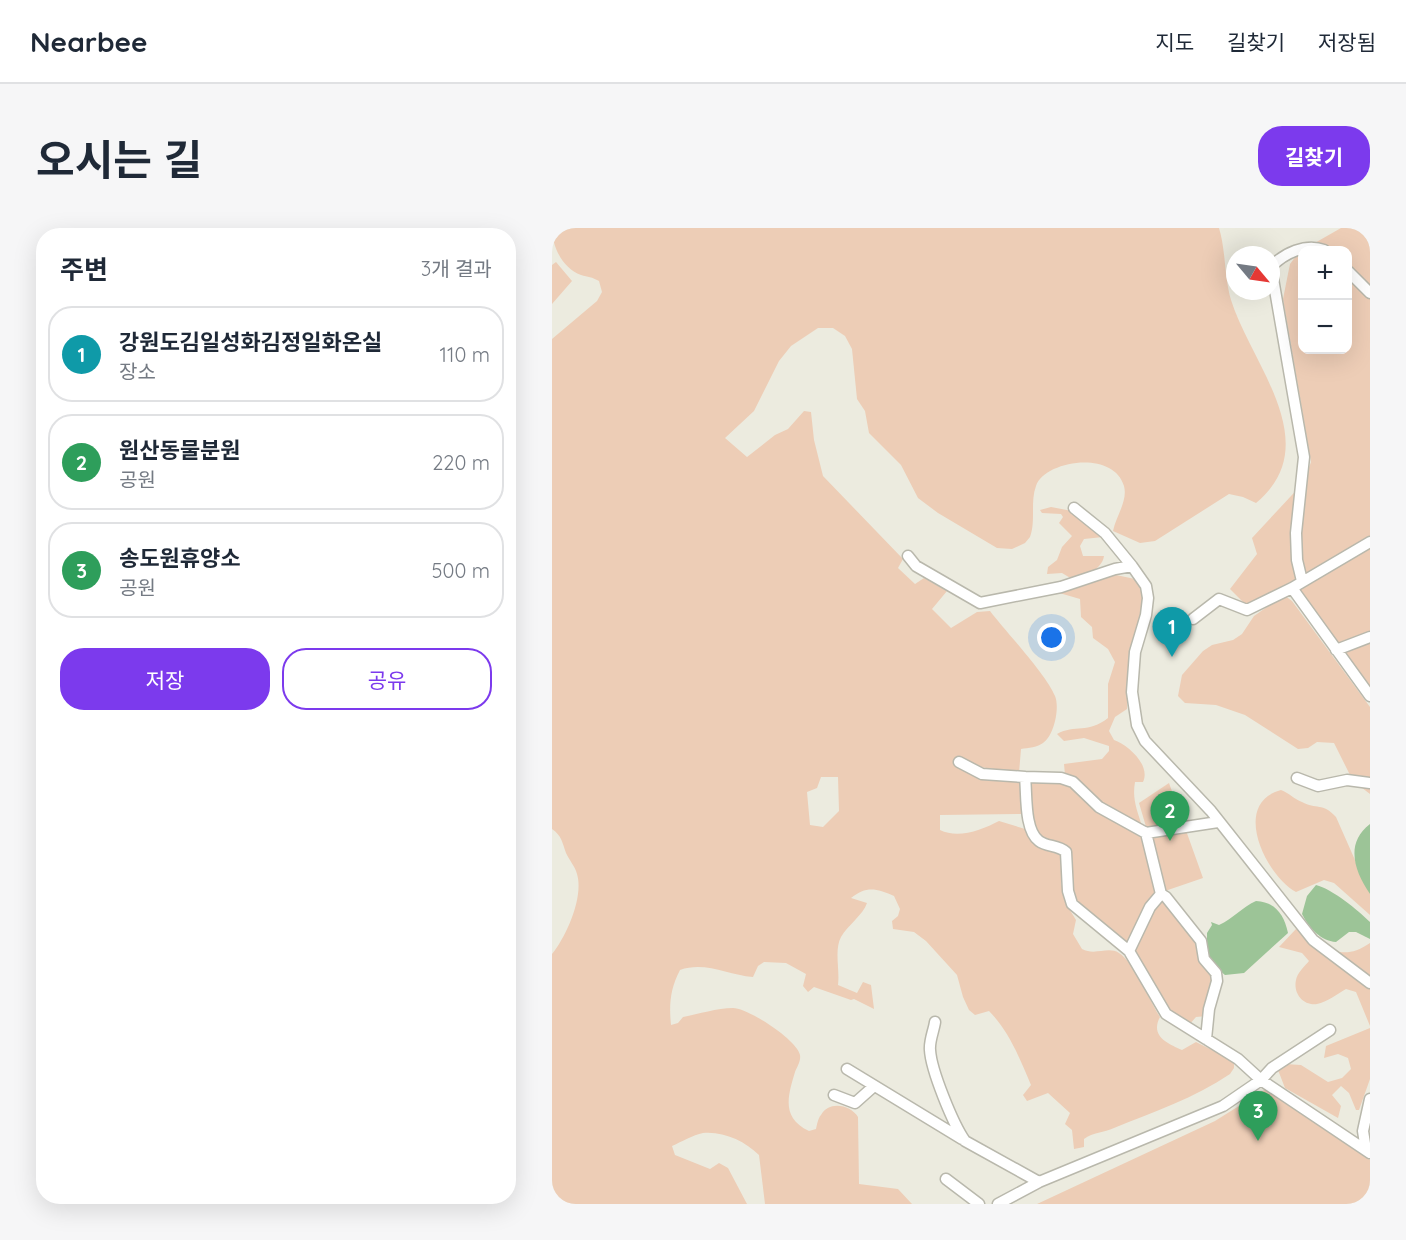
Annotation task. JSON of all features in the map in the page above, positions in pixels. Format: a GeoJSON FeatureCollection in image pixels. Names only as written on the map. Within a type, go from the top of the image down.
{"type":"FeatureCollection","features":[{"type":"Feature","properties":{"kind":"street"},"geometry":{"type":"LineString","coordinates":[[1298,250],[1271,267],[1304,457],[1296,533],[1297,560],[1302,581]]}},
{"type":"Feature","properties":{"kind":"street"},"geometry":{"type":"LineString","coordinates":[[1352,276],[1370,293]]}},
{"type":"Feature","properties":{"kind":"street"},"geometry":{"type":"LineString","coordinates":[[1074,508],[1105,533],[1146,586],[1148,598],[1146,615],[1135,652],[1132,692],[1137,725],[1151,748],[1186,783],[1313,940],[1370,982]]}},
{"type":"Feature","properties":{"kind":"street"},"geometry":{"type":"LineString","coordinates":[[1193,619],[1219,599],[1247,610],[1292,588],[1370,542]]}},
{"type":"Feature","properties":{"kind":"street"},"geometry":{"type":"LineString","coordinates":[[908,556],[916,566],[980,603],[1061,587],[1114,568],[1132,566]]}},
{"type":"Feature","properties":{"kind":"street"},"geometry":{"type":"LineString","coordinates":[[1292,588],[1370,696]]}},
{"type":"Feature","properties":{"kind":"street"},"geometry":{"type":"LineString","coordinates":[[1336,650],[1370,637]]}},
{"type":"Feature","properties":{"kind":"street"},"geometry":{"type":"LineString","coordinates":[[959,762],[982,774],[1066,779],[1099,807],[1146,833],[1218,822]]}},
{"type":"Feature","properties":{"kind":"street"},"geometry":{"type":"LineString","coordinates":[[1025,777],[1029,821],[1033,832],[1042,843],[1066,852],[1068,891],[1072,904],[1129,951],[1166,1014],[1238,1059],[1261,1080],[1368,1152]]}},
{"type":"Feature","properties":{"kind":"street"},"geometry":{"type":"LineString","coordinates":[[1297,778],[1318,786],[1347,780],[1370,783]]}},
{"type":"Feature","properties":{"kind":"street"},"geometry":{"type":"LineString","coordinates":[[1146,833],[1161,894],[1166,897],[1201,940],[1204,959],[1216,973],[1217,981],[1209,1009],[1206,1039]]}},
{"type":"Feature","properties":{"kind":"street"},"geometry":{"type":"LineString","coordinates":[[1129,951],[1150,907],[1161,894]]}},
{"type":"Feature","properties":{"kind":"street"},"geometry":{"type":"LineString","coordinates":[[930,1050],[935,1022]]}},
{"type":"Feature","properties":{"kind":"street"},"geometry":{"type":"LineString","coordinates":[[998,1204],[1039,1182],[1223,1106],[1261,1080],[1272,1068],[1330,1030]]}},
{"type":"Feature","properties":{"kind":"street"},"geometry":{"type":"LineString","coordinates":[[924,1037],[951,1119],[965,1141]]}},
{"type":"Feature","properties":{"kind":"street"},"geometry":{"type":"LineString","coordinates":[[847,1069],[873,1087],[1039,1182]]}},
{"type":"Feature","properties":{"kind":"street"},"geometry":{"type":"LineString","coordinates":[[834,1095],[855,1103],[873,1087]]}},
{"type":"Feature","properties":{"kind":"street"},"geometry":{"type":"LineString","coordinates":[[1368,1152],[1363,1131],[1370,1099]]}},
{"type":"Feature","properties":{"kind":"street"},"geometry":{"type":"LineString","coordinates":[[946,1179],[979,1204]]}},
{"type":"Feature","properties":{"kind":"shaded area"},"geometry":{"type":"Polygon","coordinates":[[[552,228],[1219,228],[1226,273],[1226,300],[1231,300],[1278,403],[1285,430],[1285,455],[1276,480],[1256,503],[1229,494],[1155,541],[1140,543],[1113,531],[1125,492],[1117,474],[1107,467],[1093,463],[1064,465],[1042,477],[1036,486],[1030,537],[1025,543],[1012,549],[997,548],[938,513],[918,498],[901,465],[869,433],[865,411],[857,399],[852,349],[845,336],[833,328],[818,328],[791,346],[779,361],[754,411],[725,438],[747,457],[775,435],[788,429],[804,411],[811,412],[814,440],[823,476],[903,559],[898,568],[915,584],[924,578],[947,591],[932,609],[951,628],[977,612],[990,611],[1035,665],[1055,696],[1057,707],[1055,721],[1050,734],[1043,743],[1021,749],[1019,773],[954,763],[1020,779],[1022,814],[940,815],[940,830],[954,834],[962,833],[978,830],[999,821],[1025,829],[1038,847],[1060,855],[1063,862],[1061,883],[1068,907],[1076,920],[1073,934],[1082,949],[1092,952],[1115,951],[1125,958],[1136,973],[1160,1017],[1157,1029],[1162,1038],[1182,1050],[1196,1042],[1234,1061],[1234,1068],[1230,1074],[1174,1104],[1087,1137],[1084,1139],[1084,1147],[1074,1149],[1072,1130],[1065,1124],[1070,1113],[1048,1093],[1027,1101],[1023,1095],[1031,1085],[1002,1027],[989,1011],[975,1015],[969,1010],[957,975],[926,941],[914,932],[893,929],[892,921],[898,916],[900,909],[894,896],[871,889],[851,898],[867,903],[839,942],[838,985],[857,993],[863,982],[871,985],[874,1009],[854,999],[851,1000],[814,987],[808,992],[803,986],[806,974],[786,963],[764,962],[758,966],[753,977],[698,967],[680,970],[672,990],[671,1025],[678,1023],[683,1017],[733,1008],[749,1013],[771,1026],[790,1041],[800,1055],[789,1099],[794,1120],[809,1131],[816,1129],[820,1116],[829,1107],[845,1107],[855,1113],[858,1117],[859,1184],[898,1189],[912,1204],[765,1204],[759,1155],[747,1145],[733,1138],[703,1133],[672,1146],[675,1155],[710,1169],[719,1163],[728,1168],[747,1204],[552,1204],[552,954],[563,938],[572,916],[579,883],[576,871],[558,834],[552,829],[552,339],[597,301],[602,292],[599,281],[574,272],[563,262],[554,242],[552,228]],[[821,777],[817,788],[807,792],[810,825],[823,827],[839,811],[838,777],[821,777]]]}},
{"type":"Feature","properties":{"kind":"shaded area"},"geometry":{"type":"Polygon","coordinates":[[[1341,228],[1370,228],[1370,687],[1310,610],[1292,581],[1248,607],[1230,589],[1257,554],[1252,538],[1304,482],[1311,462],[1283,299],[1290,264],[1298,253],[1298,354],[1352,354],[1352,246],[1309,246],[1341,228]]]}},
{"type":"Feature","properties":{"kind":"shaded area"},"geometry":{"type":"Polygon","coordinates":[[[556,262],[572,281],[552,304],[552,265],[556,262]]]}},
{"type":"Feature","properties":{"kind":"shaded area"},"geometry":{"type":"Polygon","coordinates":[[[1051,507],[1072,511],[1103,537],[1084,539],[1080,546],[1083,556],[1104,556],[1096,569],[1072,579],[1062,573],[1047,574],[1048,567],[1057,560],[1062,547],[1072,536],[1059,523],[1063,517],[1061,514],[1042,513],[1040,510],[1051,507]]]}},
{"type":"Feature","properties":{"kind":"shaded area"},"geometry":{"type":"Polygon","coordinates":[[[1116,575],[1135,579],[1145,599],[1129,665],[1127,709],[1115,717],[1109,731],[1114,740],[1126,746],[1137,756],[1144,769],[1143,782],[1135,782],[1134,788],[1142,826],[1101,805],[1065,775],[1064,764],[1102,759],[1109,751],[1109,746],[1084,738],[1064,741],[1057,734],[1094,726],[1108,718],[1108,684],[1115,662],[1108,649],[1093,638],[1092,627],[1081,617],[1080,599],[1056,592],[1116,575]]]}},
{"type":"Feature","properties":{"kind":"shaded area"},"geometry":{"type":"Polygon","coordinates":[[[1284,595],[1292,601],[1370,707],[1370,794],[1353,781],[1334,743],[1317,742],[1308,748],[1298,749],[1245,715],[1216,705],[1185,703],[1178,696],[1182,675],[1203,651],[1212,645],[1233,640],[1242,634],[1254,616],[1284,595]]]}},
{"type":"Feature","properties":{"kind":"shaded area"},"geometry":{"type":"Polygon","coordinates":[[[1030,780],[1063,780],[1142,836],[1158,891],[1128,944],[1072,899],[1070,856],[1046,841],[1035,827],[1032,818],[1030,780]]]}},
{"type":"Feature","properties":{"kind":"shaded area"},"geometry":{"type":"Polygon","coordinates":[[[1169,783],[1203,878],[1165,891],[1139,803],[1169,783]]]}},
{"type":"Feature","properties":{"kind":"shaded area"},"geometry":{"type":"Polygon","coordinates":[[[1281,790],[1307,804],[1327,809],[1336,817],[1370,894],[1370,915],[1334,883],[1324,880],[1296,892],[1274,871],[1264,856],[1258,840],[1256,824],[1258,809],[1266,797],[1281,790]]]}},
{"type":"Feature","properties":{"kind":"shaded area"},"geometry":{"type":"Polygon","coordinates":[[[1370,824],[1370,894],[1356,867],[1355,848],[1362,832],[1370,824]]]}},
{"type":"Feature","properties":{"kind":"shaded area"},"geometry":{"type":"Polygon","coordinates":[[[1316,885],[1337,895],[1370,922],[1370,939],[1356,932],[1349,932],[1336,942],[1316,933],[1302,914],[1307,896],[1316,885]]]}},
{"type":"Feature","properties":{"kind":"shaded area"},"geometry":{"type":"Polygon","coordinates":[[[1163,901],[1200,942],[1213,972],[1207,1016],[1196,1017],[1188,1026],[1167,1011],[1134,948],[1158,902],[1163,901]]]}},
{"type":"Feature","properties":{"kind":"shaded area"},"geometry":{"type":"Polygon","coordinates":[[[1256,901],[1278,910],[1288,933],[1244,973],[1225,975],[1207,960],[1207,933],[1212,925],[1211,922],[1219,925],[1256,901]]]}},
{"type":"Feature","properties":{"kind":"shaded area"},"geometry":{"type":"Polygon","coordinates":[[[1296,929],[1340,952],[1359,949],[1370,943],[1370,1026],[1356,992],[1346,989],[1317,1004],[1307,1003],[1300,998],[1296,990],[1296,980],[1299,972],[1309,961],[1302,953],[1279,947],[1296,929]]]}},
{"type":"Feature","properties":{"kind":"shaded area"},"geometry":{"type":"Polygon","coordinates":[[[1370,1028],[1370,1079],[1359,1110],[1356,1110],[1349,1093],[1341,1086],[1332,1095],[1341,1106],[1338,1118],[1285,1088],[1278,1070],[1285,1064],[1301,1065],[1328,1082],[1342,1078],[1351,1069],[1348,1058],[1338,1054],[1324,1058],[1326,1046],[1370,1028]]]}},
{"type":"Feature","properties":{"kind":"shaded area"},"geometry":{"type":"Polygon","coordinates":[[[1266,1089],[1370,1160],[1370,1204],[1037,1204],[1215,1121],[1266,1089]]]}},
{"type":"Feature","properties":{"kind":"place","name":"강원도김일성화김정일화온실"},"geometry":{"type":"Point","coordinates":[1172,657]}},
{"type":"Feature","properties":{"kind":"place","name":"원산동물분원"},"geometry":{"type":"Point","coordinates":[1170,841]}},
{"type":"Feature","properties":{"kind":"place","name":"송도원휴양소"},"geometry":{"type":"Point","coordinates":[1258,1141]}}]}
